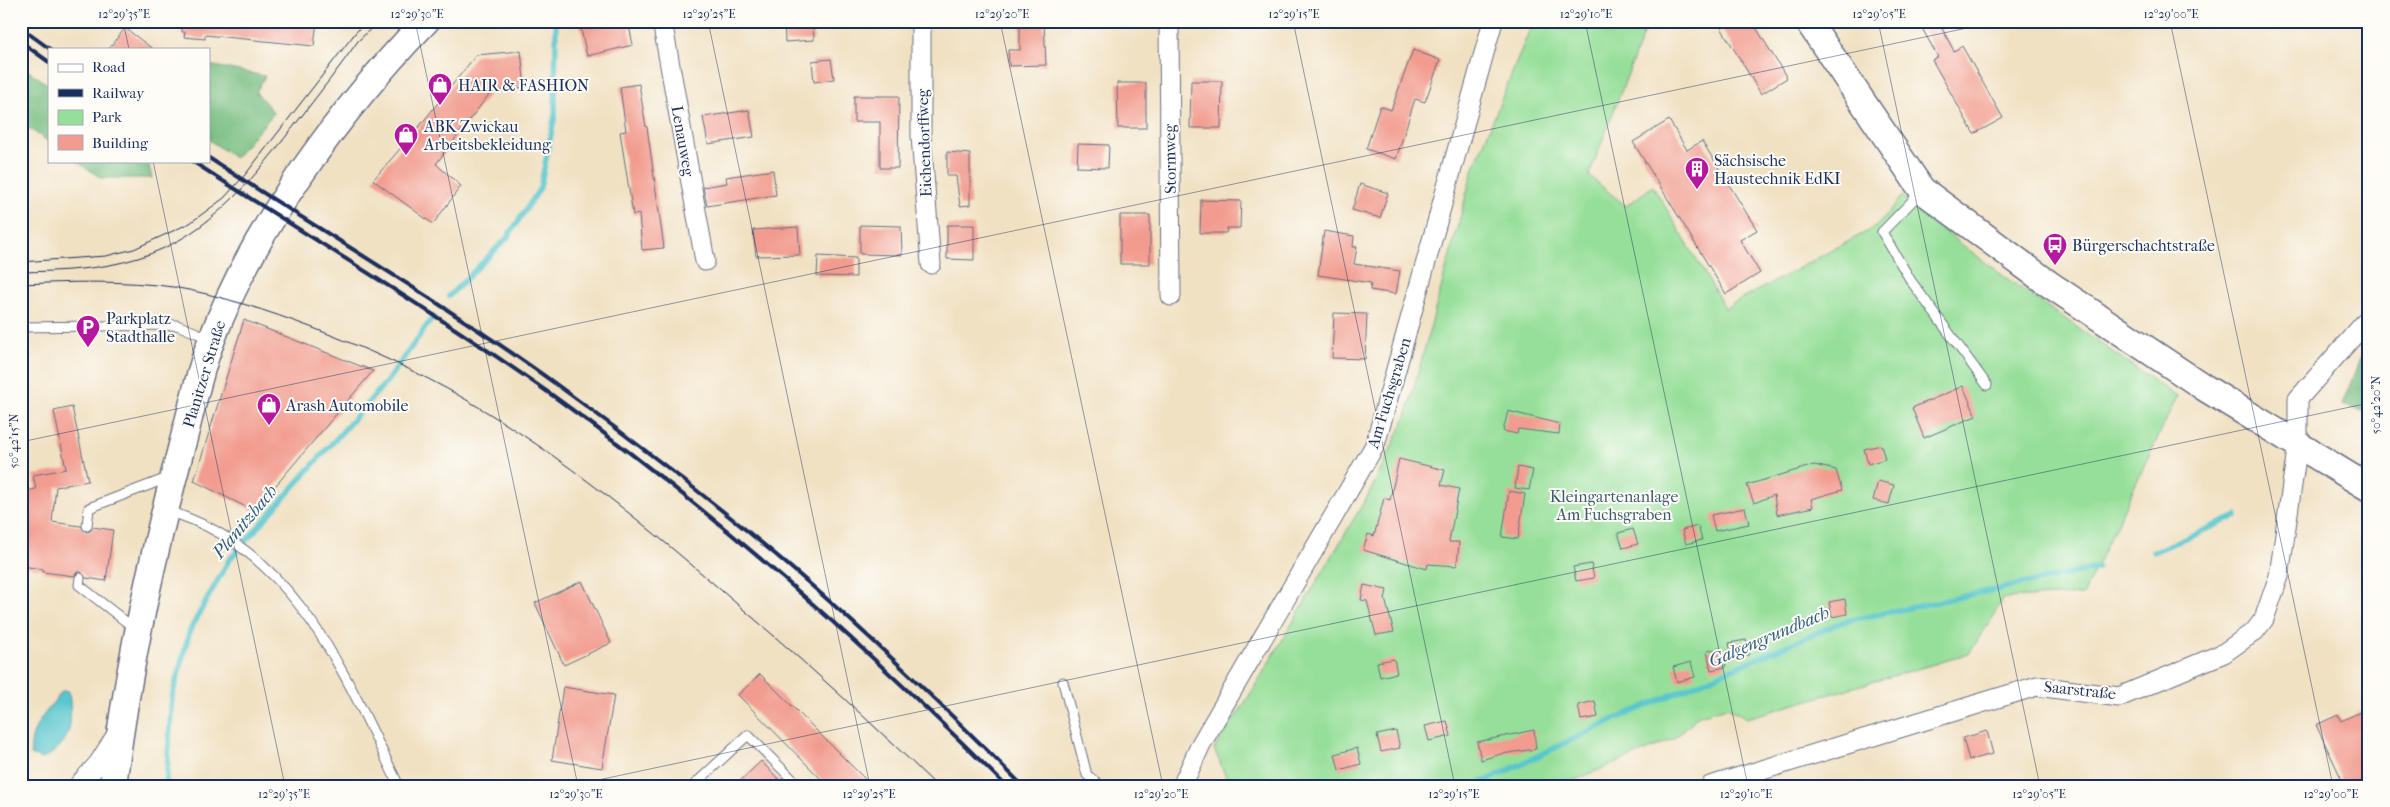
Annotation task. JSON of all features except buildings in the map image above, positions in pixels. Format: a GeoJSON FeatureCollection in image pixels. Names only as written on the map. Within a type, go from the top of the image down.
{"type":"FeatureCollection","features":[{"type":"Feature","properties":{"kind":"main road","name":"Planitzer Straße"},"geometry":{"type":"LineString","coordinates":[[113,786],[139,632],[174,476],[211,339],[244,268],[297,181],[385,64],[426,21]]}},
{"type":"Feature","properties":{"kind":"main road"},"geometry":{"type":"LineString","coordinates":[[1808,21],[1922,190],[2049,284],[2205,388],[2369,488]]}},
{"type":"Feature","properties":{"kind":"street","name":"Lenauweg"},"geometry":{"type":"LineString","coordinates":[[662,21],[704,261]]}},
{"type":"Feature","properties":{"kind":"street","name":"Eichendorffweg"},"geometry":{"type":"LineString","coordinates":[[922,21],[921,136],[931,264]]}},
{"type":"Feature","properties":{"kind":"street","name":"Stormweg"},"geometry":{"type":"LineString","coordinates":[[1169,21],[1171,296]]}},
{"type":"Feature","properties":{"kind":"street","name":"Am Fuchsgraben"},"geometry":{"type":"LineString","coordinates":[[1182,786],[1201,744],[1375,445],[1494,21]]}},
{"type":"Feature","properties":{"kind":"street"},"geometry":{"type":"LineString","coordinates":[[2298,443],[2298,399],[2369,318]]}},
{"type":"Feature","properties":{"kind":"street","name":"Saarstraße"},"geometry":{"type":"LineString","coordinates":[[1710,786],[2037,686],[2119,697],[2224,653],[2254,631],[2264,619],[2279,576],[2298,443]]}},
{"type":"Feature","properties":{"kind":"street"},"geometry":{"type":"LineString","coordinates":[[78,786],[98,764],[122,726]]}},
{"type":"Feature","properties":{"kind":"lane"},"geometry":{"type":"LineString","coordinates":[[1922,190],[1882,232],[1911,282],[1987,385]]}},
{"type":"Feature","properties":{"kind":"lane"},"geometry":{"type":"LineString","coordinates":[[21,327],[177,325],[211,339]]}},
{"type":"Feature","properties":{"kind":"lane"},"geometry":{"type":"LineString","coordinates":[[86,526],[89,508],[174,476]]}},
{"type":"Feature","properties":{"kind":"lane"},"geometry":{"type":"LineString","coordinates":[[166,511],[202,522],[228,538],[266,566],[302,608],[339,666],[399,786]]}},
{"type":"Feature","properties":{"kind":"lane"},"geometry":{"type":"LineString","coordinates":[[80,578],[79,585],[139,632]]}},
{"type":"Feature","properties":{"kind":"lane"},"geometry":{"type":"LineString","coordinates":[[1063,682],[1088,776],[1101,786]]}},
{"type":"Feature","properties":{"kind":"lane"},"geometry":{"type":"LineString","coordinates":[[699,786],[696,783],[748,736],[799,786]]}},
{"type":"Feature","properties":{"kind":"green space","name":"Kleingartenanlage Am Fuchsgraben"},"geometry":{"type":"Polygon","coordinates":[[[1533,21],[1648,21],[1589,176],[1626,206],[1653,186],[1725,308],[1877,226],[1902,196],[1919,212],[2002,275],[2177,397],[2083,595],[2004,598],[1969,654],[1747,718],[1727,707],[1699,715],[1674,739],[1560,786],[1230,786],[1214,749],[1248,698],[1371,490],[1406,417],[1473,170],[1533,21]]]}},
{"type":"Feature","properties":{"kind":"green space"},"geometry":{"type":"Polygon","coordinates":[[[210,65],[265,76],[256,92],[274,113],[235,158],[210,141],[210,65]]]}},
{"type":"Feature","properties":{"kind":"green space"},"geometry":{"type":"Polygon","coordinates":[[[21,66],[48,84],[48,141],[21,123],[21,66]]]}},
{"type":"Feature","properties":{"kind":"green space"},"geometry":{"type":"Polygon","coordinates":[[[77,162],[148,162],[152,178],[101,178],[77,162]]]}},
{"type":"Feature","properties":{"kind":"green space"},"geometry":{"type":"Polygon","coordinates":[[[2369,340],[2369,409],[2367,412],[2342,405],[2366,343],[2369,340]]]}},
{"type":"Feature","properties":{"kind":"water"},"geometry":{"type":"Polygon","coordinates":[[[62,691],[69,691],[71,712],[69,731],[60,746],[52,753],[42,759],[31,755],[32,737],[36,728],[62,691]]]}},
{"type":"Feature","properties":{"kind":"waterway","name":"Planitzbach"},"geometry":{"type":"LineString","coordinates":[[449,296],[507,238],[540,188],[555,115],[556,21]]}},
{"type":"Feature","properties":{"kind":"waterway","name":"Planitzbach"},"geometry":{"type":"LineString","coordinates":[[166,786],[172,697],[190,630],[229,560],[387,381],[433,317]]}},
{"type":"Feature","properties":{"kind":"waterway","name":"Galgengrundbach"},"geometry":{"type":"LineString","coordinates":[[2153,552],[2237,516]]}},
{"type":"Feature","properties":{"kind":"waterway","name":"Galgengrundbach"},"geometry":{"type":"LineString","coordinates":[[1469,786],[1490,779],[1613,720],[1842,622],[2098,568]]}},
{"type":"Feature","properties":{"kind":"tram line"},"geometry":{"type":"LineString","coordinates":[[21,262],[106,256],[134,249],[190,223],[224,198],[245,175],[356,32],[367,21]]}},
{"type":"Feature","properties":{"kind":"tram line"},"geometry":{"type":"LineString","coordinates":[[21,272],[80,269],[124,262],[164,248],[188,235],[210,219],[249,181],[284,139],[358,41],[379,21]]}},
{"type":"Feature","properties":{"kind":"tram line"},"geometry":{"type":"LineString","coordinates":[[21,284],[135,283],[173,287],[208,294],[261,310],[332,336],[391,360],[447,389],[537,445],[639,521],[813,670],[937,786]]}},
{"type":"Feature","properties":{"kind":"railway"},"geometry":{"type":"LineString","coordinates":[[21,28],[49,48]]}},
{"type":"Feature","properties":{"kind":"railway"},"geometry":{"type":"LineString","coordinates":[[21,42],[48,61]]}},
{"type":"Feature","properties":{"kind":"railway"},"geometry":{"type":"LineString","coordinates":[[210,159],[474,327],[560,387],[663,464],[763,544],[853,622],[927,691],[1023,786]]}},
{"type":"Feature","properties":{"kind":"railway"},"geometry":{"type":"LineString","coordinates":[[194,162],[508,364],[672,485],[787,581],[843,631],[898,681],[1006,786]]}},
{"type":"Feature","properties":{"kind":"place","name":"HAIR & FASHION"},"geometry":{"type":"Point","coordinates":[440,106]}},
{"type":"Feature","properties":{"kind":"place","name":"ABK Zwickau Arbeitsbekleidung"},"geometry":{"type":"Point","coordinates":[406,156]}},
{"type":"Feature","properties":{"kind":"place","name":"Sächsische Haustechnik EdKI"},"geometry":{"type":"Point","coordinates":[1697,190]}},
{"type":"Feature","properties":{"kind":"place","name":"Bürgerschachtstraße"},"geometry":{"type":"Point","coordinates":[2055,266]}},
{"type":"Feature","properties":{"kind":"place","name":"Parkplatz Stadthalle"},"geometry":{"type":"Point","coordinates":[88,348]}},
{"type":"Feature","properties":{"kind":"place","name":"Arash Automobile"},"geometry":{"type":"Point","coordinates":[269,426]}}]}
